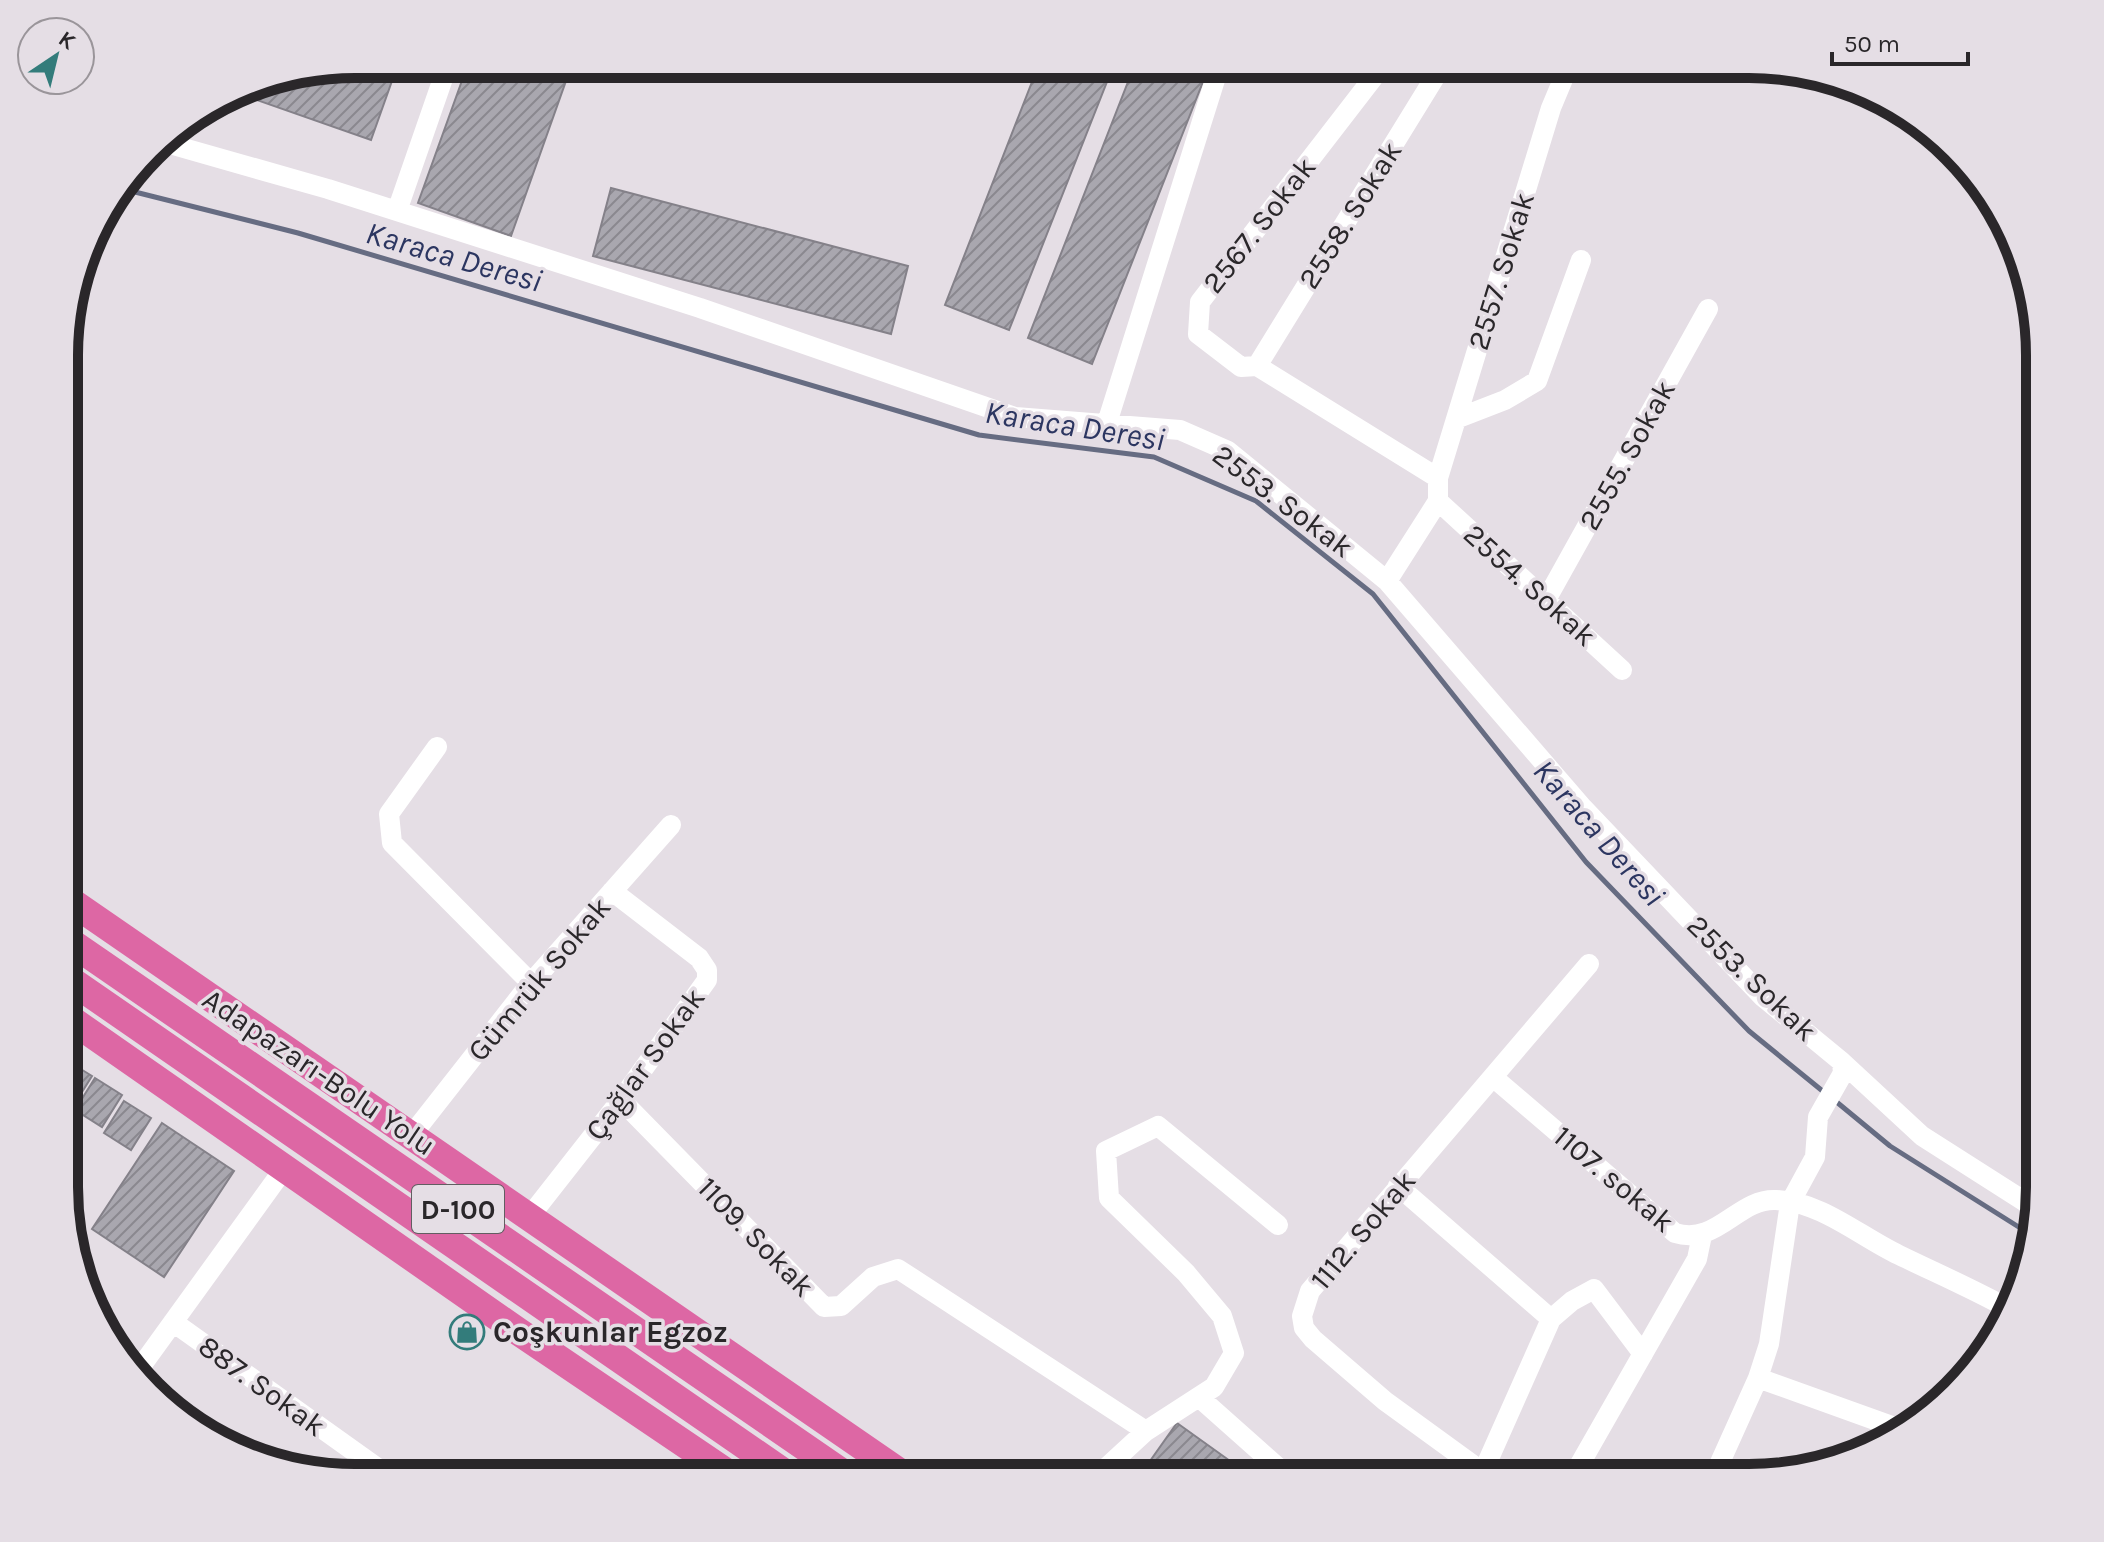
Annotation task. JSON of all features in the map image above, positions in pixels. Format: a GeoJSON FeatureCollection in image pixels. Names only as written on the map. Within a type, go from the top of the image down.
{"type":"FeatureCollection","features":[{"type":"Feature","properties":{"kind":"highway"},"geometry":{"type":"LineString","coordinates":[[79,907],[887,1463]]}},
{"type":"Feature","properties":{"kind":"highway","name":"Adapazarı-Bolu Yolu"},"geometry":{"type":"LineString","coordinates":[[79,948],[829,1463]]}},
{"type":"Feature","properties":{"kind":"highway","name":"D-100"},"geometry":{"type":"LineString","coordinates":[[79,986],[771,1463]]}},
{"type":"Feature","properties":{"kind":"highway"},"geometry":{"type":"LineString","coordinates":[[79,1025],[286,1166],[519,1332],[713,1463]]}},
{"type":"Feature","properties":{"kind":"street"},"geometry":{"type":"LineString","coordinates":[[397,211],[443,78]]}},
{"type":"Feature","properties":{"kind":"street"},"geometry":{"type":"LineString","coordinates":[[1107,423],[1215,79]]}},
{"type":"Feature","properties":{"kind":"street","name":"2567. Sokak"},"geometry":{"type":"LineString","coordinates":[[1257,366],[1241,367],[1198,334],[1200,302],[1372,79]]}},
{"type":"Feature","properties":{"kind":"street","name":"2558. Sokak"},"geometry":{"type":"LineString","coordinates":[[1257,366],[1434,79]]}},
{"type":"Feature","properties":{"kind":"street","name":"2557. Sokak"},"geometry":{"type":"LineString","coordinates":[[1438,478],[1551,108],[1563,79]]}},
{"type":"Feature","properties":{"kind":"street","name":"2553. Sokak"},"geometry":{"type":"LineString","coordinates":[[174,145],[397,211],[700,308],[1015,417],[1180,430],[1228,451],[1387,581],[1625,853],[1763,997],[1922,1136],[2025,1202]]}},
{"type":"Feature","properties":{"kind":"street"},"geometry":{"type":"LineString","coordinates":[[1456,419],[1505,400],[1537,381],[1581,260]]}},
{"type":"Feature","properties":{"kind":"street","name":"2555. Sokak"},"geometry":{"type":"LineString","coordinates":[[1546,600],[1708,309]]}},
{"type":"Feature","properties":{"kind":"street"},"geometry":{"type":"LineString","coordinates":[[1257,366],[1438,478]]}},
{"type":"Feature","properties":{"kind":"street","name":"2554. Sokak"},"geometry":{"type":"LineString","coordinates":[[1387,581],[1438,501],[1438,478]]}},
{"type":"Feature","properties":{"kind":"street","name":"2554. Sokak"},"geometry":{"type":"LineString","coordinates":[[1438,501],[1622,670]]}},
{"type":"Feature","properties":{"kind":"street"},"geometry":{"type":"LineString","coordinates":[[437,747],[389,814],[392,843],[531,983]]}},
{"type":"Feature","properties":{"kind":"street","name":"Gümrük Sokak"},"geometry":{"type":"LineString","coordinates":[[411,1136],[531,983],[671,825]]}},
{"type":"Feature","properties":{"kind":"street","name":"Çağlar Sokak"},"geometry":{"type":"LineString","coordinates":[[530,1216],[706,985],[708,975],[699,958],[612,891]]}},
{"type":"Feature","properties":{"kind":"street","name":"1112. Sokak"},"geometry":{"type":"LineString","coordinates":[[1472,1464],[1385,1401],[1304,1328],[1303,1305],[1310,1291],[1398,1186],[1589,964]]}},
{"type":"Feature","properties":{"kind":"street"},"geometry":{"type":"LineString","coordinates":[[1719,1464],[1758,1378],[1777,1310],[1790,1203],[1815,1157],[1818,1117],[1842,1068]]}},
{"type":"Feature","properties":{"kind":"street","name":"1107. sokak"},"geometry":{"type":"LineString","coordinates":[[1494,1078],[1675,1233],[1702,1235],[1764,1201],[1790,1203]]}},
{"type":"Feature","properties":{"kind":"street","name":"1109. Sokak"},"geometry":{"type":"LineString","coordinates":[[621,1100],[824,1307],[841,1306],[873,1277],[898,1269],[1146,1431]]}},
{"type":"Feature","properties":{"kind":"street"},"geometry":{"type":"LineString","coordinates":[[1111,1464],[1146,1431],[1201,1399],[1214,1387],[1234,1353],[1222,1316],[1186,1273],[1109,1198],[1106,1151],[1158,1126],[1278,1225]]}},
{"type":"Feature","properties":{"kind":"street"},"geometry":{"type":"LineString","coordinates":[[142,1364],[286,1166]]}},
{"type":"Feature","properties":{"kind":"street"},"geometry":{"type":"LineString","coordinates":[[1398,1186],[1551,1319],[1572,1301],[1594,1289],[1643,1354]]}},
{"type":"Feature","properties":{"kind":"street"},"geometry":{"type":"LineString","coordinates":[[1790,1203],[1840,1221],[1901,1256],[1999,1304]]}},
{"type":"Feature","properties":{"kind":"street"},"geometry":{"type":"LineString","coordinates":[[1580,1464],[1697,1259],[1702,1235]]}},
{"type":"Feature","properties":{"kind":"street","name":"1112. Sokak"},"geometry":{"type":"LineString","coordinates":[[1492,1464],[1551,1319]]}},
{"type":"Feature","properties":{"kind":"street","name":"887. Sokak"},"geometry":{"type":"LineString","coordinates":[[173,1322],[370,1463]]}},
{"type":"Feature","properties":{"kind":"street"},"geometry":{"type":"LineString","coordinates":[[1758,1378],[1889,1425]]}},
{"type":"Feature","properties":{"kind":"street"},"geometry":{"type":"LineString","coordinates":[[1201,1399],[1274,1464]]}},
{"type":"Feature","properties":{"kind":"building"},"geometry":{"type":"Polygon","coordinates":[[[393,78],[371,140],[253,99],[319,80],[393,78]]]}},
{"type":"Feature","properties":{"kind":"building"},"geometry":{"type":"Polygon","coordinates":[[[463,78],[567,78],[511,236],[418,203],[463,78]]]}},
{"type":"Feature","properties":{"kind":"building"},"geometry":{"type":"Polygon","coordinates":[[[1033,78],[1108,79],[1009,330],[945,305],[1033,78]]]}},
{"type":"Feature","properties":{"kind":"building"},"geometry":{"type":"Polygon","coordinates":[[[1129,79],[1204,79],[1092,364],[1028,338],[1129,79]]]}},
{"type":"Feature","properties":{"kind":"building"},"geometry":{"type":"Polygon","coordinates":[[[611,188],[908,266],[891,334],[593,256],[611,188]]]}},
{"type":"Feature","properties":{"kind":"building"},"geometry":{"type":"Polygon","coordinates":[[[79,1068],[92,1076],[79,1097],[79,1068]]]}},
{"type":"Feature","properties":{"kind":"building"},"geometry":{"type":"Polygon","coordinates":[[[95,1078],[122,1095],[102,1127],[79,1112],[79,1104],[95,1078]]]}},
{"type":"Feature","properties":{"kind":"building"},"geometry":{"type":"Polygon","coordinates":[[[124,1101],[151,1118],[131,1150],[104,1133],[124,1101]]]}},
{"type":"Feature","properties":{"kind":"building"},"geometry":{"type":"Polygon","coordinates":[[[162,1123],[234,1171],[164,1277],[92,1229],[162,1123]]]}},
{"type":"Feature","properties":{"kind":"building"},"geometry":{"type":"Polygon","coordinates":[[[1177,1423],[1234,1464],[1148,1464],[1177,1423]]]}},
{"type":"Feature","properties":{"kind":"waterway","name":"Karaca Deresi"},"geometry":{"type":"LineString","coordinates":[[133,191],[298,233],[979,435],[1154,457],[1256,501],[1373,594],[1586,862],[1749,1031],[1825,1093]]}},
{"type":"Feature","properties":{"kind":"waterway","name":"Karaca Deresi"},"geometry":{"type":"LineString","coordinates":[[1833,1099],[1890,1146],[2022,1229]]}},
{"type":"Feature","properties":{"kind":"place","name":"Coşkunlar Egzoz"},"geometry":{"type":"Point","coordinates":[467,1332]}}]}
